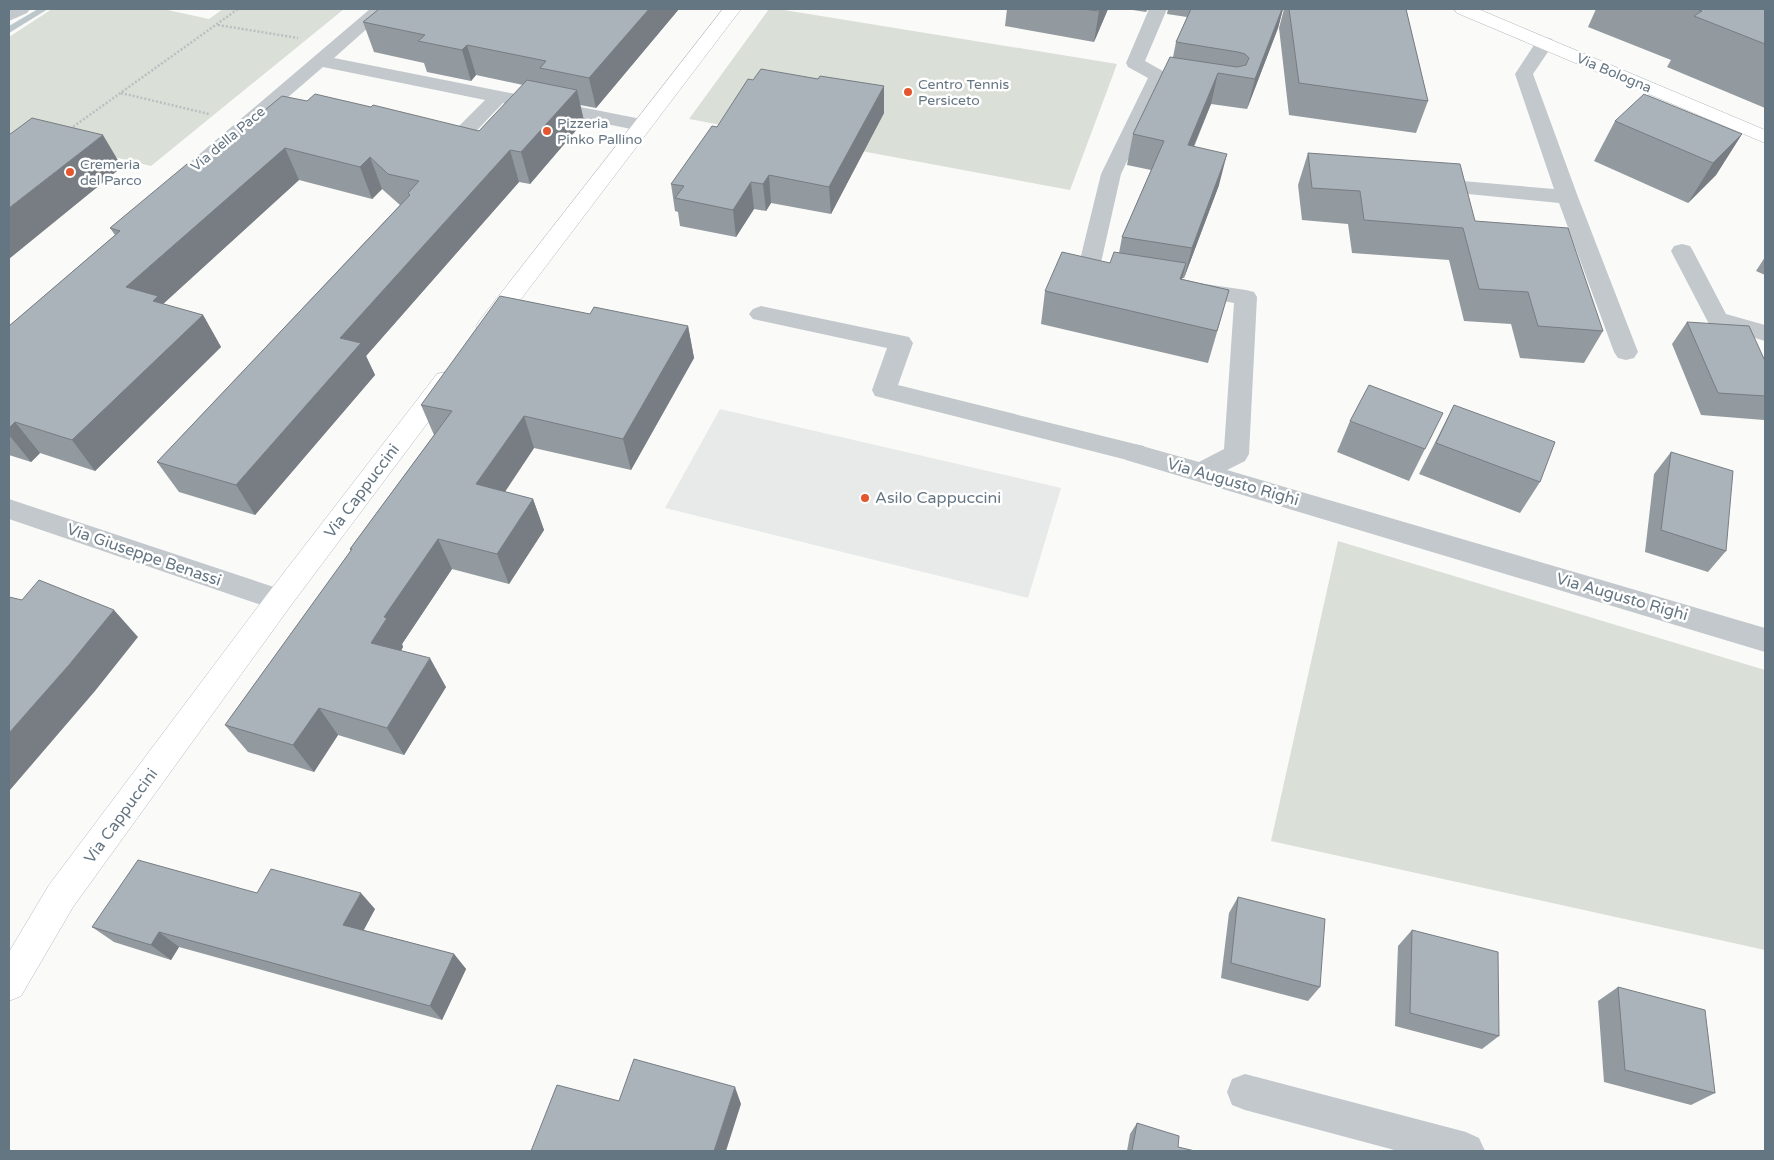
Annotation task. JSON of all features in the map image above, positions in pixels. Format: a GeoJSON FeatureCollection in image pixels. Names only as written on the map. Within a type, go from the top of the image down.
{"type":"FeatureCollection","features":[{"type":"Feature","properties":{"kind":"main road","name":"Via Cappuccini"},"geometry":{"type":"LineString","coordinates":[[9,984],[61,896],[279,600],[641,125],[732,9]]}},
{"type":"Feature","properties":{"kind":"main road","name":"Via Bologna"},"geometry":{"type":"LineString","coordinates":[[1463,9],[1765,137]]}},
{"type":"Feature","properties":{"kind":"street"},"geometry":{"type":"LineString","coordinates":[[9,16],[21,9]]}},
{"type":"Feature","properties":{"kind":"street","name":"Via della Pace"},"geometry":{"type":"LineString","coordinates":[[157,200],[246,122],[280,104],[320,61],[380,9]]}},
{"type":"Feature","properties":{"kind":"street"},"geometry":{"type":"LineString","coordinates":[[1158,9],[1135,63],[1166,80],[1193,84]]}},
{"type":"Feature","properties":{"kind":"street"},"geometry":{"type":"LineString","coordinates":[[1545,44],[1524,74],[1567,197],[1626,352]]}},
{"type":"Feature","properties":{"kind":"street"},"geometry":{"type":"LineString","coordinates":[[320,61],[641,125]]}},
{"type":"Feature","properties":{"kind":"street"},"geometry":{"type":"LineString","coordinates":[[1134,280],[1088,272],[1111,174],[1158,76]]}},
{"type":"Feature","properties":{"kind":"street"},"geometry":{"type":"LineString","coordinates":[[420,133],[456,141],[498,97]]}},
{"type":"Feature","properties":{"kind":"street"},"geometry":{"type":"LineString","coordinates":[[1410,182],[1567,197]]}},
{"type":"Feature","properties":{"kind":"street"},"geometry":{"type":"LineString","coordinates":[[1682,251],[1717,318],[1765,333]]}},
{"type":"Feature","properties":{"kind":"street"},"geometry":{"type":"LineString","coordinates":[[1171,286],[1246,297],[1236,454],[1200,473]]}},
{"type":"Feature","properties":{"kind":"street","name":"Via Augusto Righi"},"geometry":{"type":"LineString","coordinates":[[761,314],[901,343],[884,390],[1135,453],[1765,640]]}},
{"type":"Feature","properties":{"kind":"street","name":"Via Giuseppe Benassi"},"geometry":{"type":"LineString","coordinates":[[9,509],[279,600]]}},
{"type":"Feature","properties":{"kind":"street"},"geometry":{"type":"LineString","coordinates":[[1245,1092],[1466,1151]]}},
{"type":"Feature","properties":{"kind":"path"},"geometry":{"type":"LineString","coordinates":[[64,134],[238,9]]}},
{"type":"Feature","properties":{"kind":"path"},"geometry":{"type":"LineString","coordinates":[[217,25],[339,45]]}},
{"type":"Feature","properties":{"kind":"path"},"geometry":{"type":"LineString","coordinates":[[120,93],[246,122]]}},
{"type":"Feature","properties":{"kind":"shaded area"},"geometry":{"type":"Polygon","coordinates":[[[52,9],[163,9],[209,19],[223,9],[344,9],[151,166],[37,138],[9,159],[9,37],[52,9]]]}},
{"type":"Feature","properties":{"kind":"shaded area","name":"Centro Tennis Persiceto"},"geometry":{"type":"Polygon","coordinates":[[[769,9],[1117,64],[1070,190],[689,119],[769,9]]]}},
{"type":"Feature","properties":{"kind":"shaded area","name":"Asilo Cappuccini"},"geometry":{"type":"Polygon","coordinates":[[[720,409],[1061,488],[1028,598],[665,508],[720,409]]]}},
{"type":"Feature","properties":{"kind":"shaded area"},"geometry":{"type":"Polygon","coordinates":[[[1338,541],[1765,670],[1765,950],[1271,841],[1338,541]]]}},
{"type":"Feature","properties":{"kind":"building"},"geometry":{"type":"Polygon","coordinates":[[[379,9],[649,9],[589,78],[540,68],[546,61],[467,45],[462,50],[418,41],[425,35],[363,22],[379,9]]]}},
{"type":"Feature","properties":{"kind":"building"},"geometry":{"type":"Polygon","coordinates":[[[1082,9],[1100,9],[1099,11],[1082,9]]]}},
{"type":"Feature","properties":{"kind":"building"},"geometry":{"type":"Polygon","coordinates":[[[1191,9],[1282,9],[1255,79],[1218,73],[1188,145],[1227,154],[1192,248],[1122,237],[1164,141],[1133,134],[1170,57],[1237,67],[1246,65],[1249,58],[1245,54],[1238,52],[1176,42],[1191,9]]]}},
{"type":"Feature","properties":{"kind":"building"},"geometry":{"type":"Polygon","coordinates":[[[1289,9],[1406,9],[1428,101],[1299,83],[1289,9]]]}},
{"type":"Feature","properties":{"kind":"building"},"geometry":{"type":"Polygon","coordinates":[[[1696,9],[1765,9],[1765,44],[1694,16],[1702,11],[1696,9]]]}},
{"type":"Feature","properties":{"kind":"building"},"geometry":{"type":"Polygon","coordinates":[[[761,69],[818,79],[820,76],[884,86],[829,187],[769,175],[763,184],[751,182],[733,210],[675,198],[684,186],[671,184],[712,126],[717,127],[748,79],[753,80],[761,69]]]}},
{"type":"Feature","properties":{"kind":"building"},"geometry":{"type":"Polygon","coordinates":[[[527,80],[577,90],[521,152],[510,150],[340,338],[361,343],[236,485],[157,462],[410,195],[408,193],[419,181],[388,174],[370,157],[360,167],[285,148],[126,287],[158,296],[153,301],[203,315],[72,440],[15,422],[9,428],[9,326],[120,231],[110,228],[187,164],[197,166],[282,96],[307,101],[315,94],[371,107],[373,105],[479,131],[527,80]]]}},
{"type":"Feature","properties":{"kind":"building"},"geometry":{"type":"Polygon","coordinates":[[[1644,94],[1742,134],[1713,163],[1615,121],[1644,94]]]}},
{"type":"Feature","properties":{"kind":"building"},"geometry":{"type":"Polygon","coordinates":[[[32,118],[103,135],[9,208],[9,135],[32,118]]]}},
{"type":"Feature","properties":{"kind":"building"},"geometry":{"type":"Polygon","coordinates":[[[1308,153],[1460,164],[1475,221],[1568,228],[1603,331],[1538,326],[1528,292],[1479,289],[1463,228],[1364,220],[1360,191],[1312,188],[1308,153]]]}},
{"type":"Feature","properties":{"kind":"building"},"geometry":{"type":"Polygon","coordinates":[[[1062,252],[1110,263],[1114,252],[1186,263],[1180,279],[1229,290],[1217,331],[1045,291],[1062,252]]]}},
{"type":"Feature","properties":{"kind":"building"},"geometry":{"type":"Polygon","coordinates":[[[500,296],[590,314],[594,307],[688,326],[623,439],[524,416],[476,484],[533,499],[497,554],[438,539],[384,617],[387,618],[371,643],[430,658],[387,728],[319,708],[293,745],[225,725],[352,549],[350,549],[452,411],[421,405],[500,296]]]}},
{"type":"Feature","properties":{"kind":"building"},"geometry":{"type":"Polygon","coordinates":[[[1687,322],[1749,326],[1765,361],[1765,396],[1718,393],[1687,322]]]}},
{"type":"Feature","properties":{"kind":"building"},"geometry":{"type":"Polygon","coordinates":[[[1369,385],[1443,413],[1425,449],[1350,421],[1369,385]]]}},
{"type":"Feature","properties":{"kind":"building"},"geometry":{"type":"Polygon","coordinates":[[[1454,405],[1555,442],[1540,482],[1436,443],[1454,405]]]}},
{"type":"Feature","properties":{"kind":"building"},"geometry":{"type":"Polygon","coordinates":[[[1671,452],[1733,471],[1726,551],[1661,530],[1671,452]]]}},
{"type":"Feature","properties":{"kind":"building"},"geometry":{"type":"Polygon","coordinates":[[[39,580],[114,610],[9,733],[9,597],[22,600],[39,580]]]}},
{"type":"Feature","properties":{"kind":"building"},"geometry":{"type":"Polygon","coordinates":[[[138,860],[257,893],[271,869],[361,893],[343,925],[454,954],[430,1006],[159,932],[151,945],[92,927],[138,860]]]}},
{"type":"Feature","properties":{"kind":"building"},"geometry":{"type":"Polygon","coordinates":[[[1238,897],[1325,919],[1320,987],[1231,963],[1238,897]]]}},
{"type":"Feature","properties":{"kind":"building"},"geometry":{"type":"Polygon","coordinates":[[[1412,930],[1498,952],[1499,1036],[1410,1013],[1412,930]]]}},
{"type":"Feature","properties":{"kind":"building"},"geometry":{"type":"Polygon","coordinates":[[[1618,987],[1705,1010],[1715,1093],[1625,1070],[1618,987]]]}},
{"type":"Feature","properties":{"kind":"building"},"geometry":{"type":"Polygon","coordinates":[[[634,1059],[735,1087],[714,1151],[531,1151],[557,1085],[619,1101],[634,1059]]]}},
{"type":"Feature","properties":{"kind":"building"},"geometry":{"type":"Polygon","coordinates":[[[1137,1123],[1179,1136],[1178,1147],[1195,1151],[1132,1151],[1137,1123]]]}},
{"type":"Feature","properties":{"kind":"waterway"},"geometry":{"type":"LineString","coordinates":[[9,30],[44,9]]}},
{"type":"Feature","properties":{"kind":"place","name":"Centro Tennis Persiceto"},"geometry":{"type":"Point","coordinates":[908,92]}},
{"type":"Feature","properties":{"kind":"place","name":"Pizzeria Pinko Pallino"},"geometry":{"type":"Point","coordinates":[547,131]}},
{"type":"Feature","properties":{"kind":"place","name":"Cremeria del Parco"},"geometry":{"type":"Point","coordinates":[70,172]}},
{"type":"Feature","properties":{"kind":"place","name":"Asilo Cappuccini"},"geometry":{"type":"Point","coordinates":[865,498]}}]}
